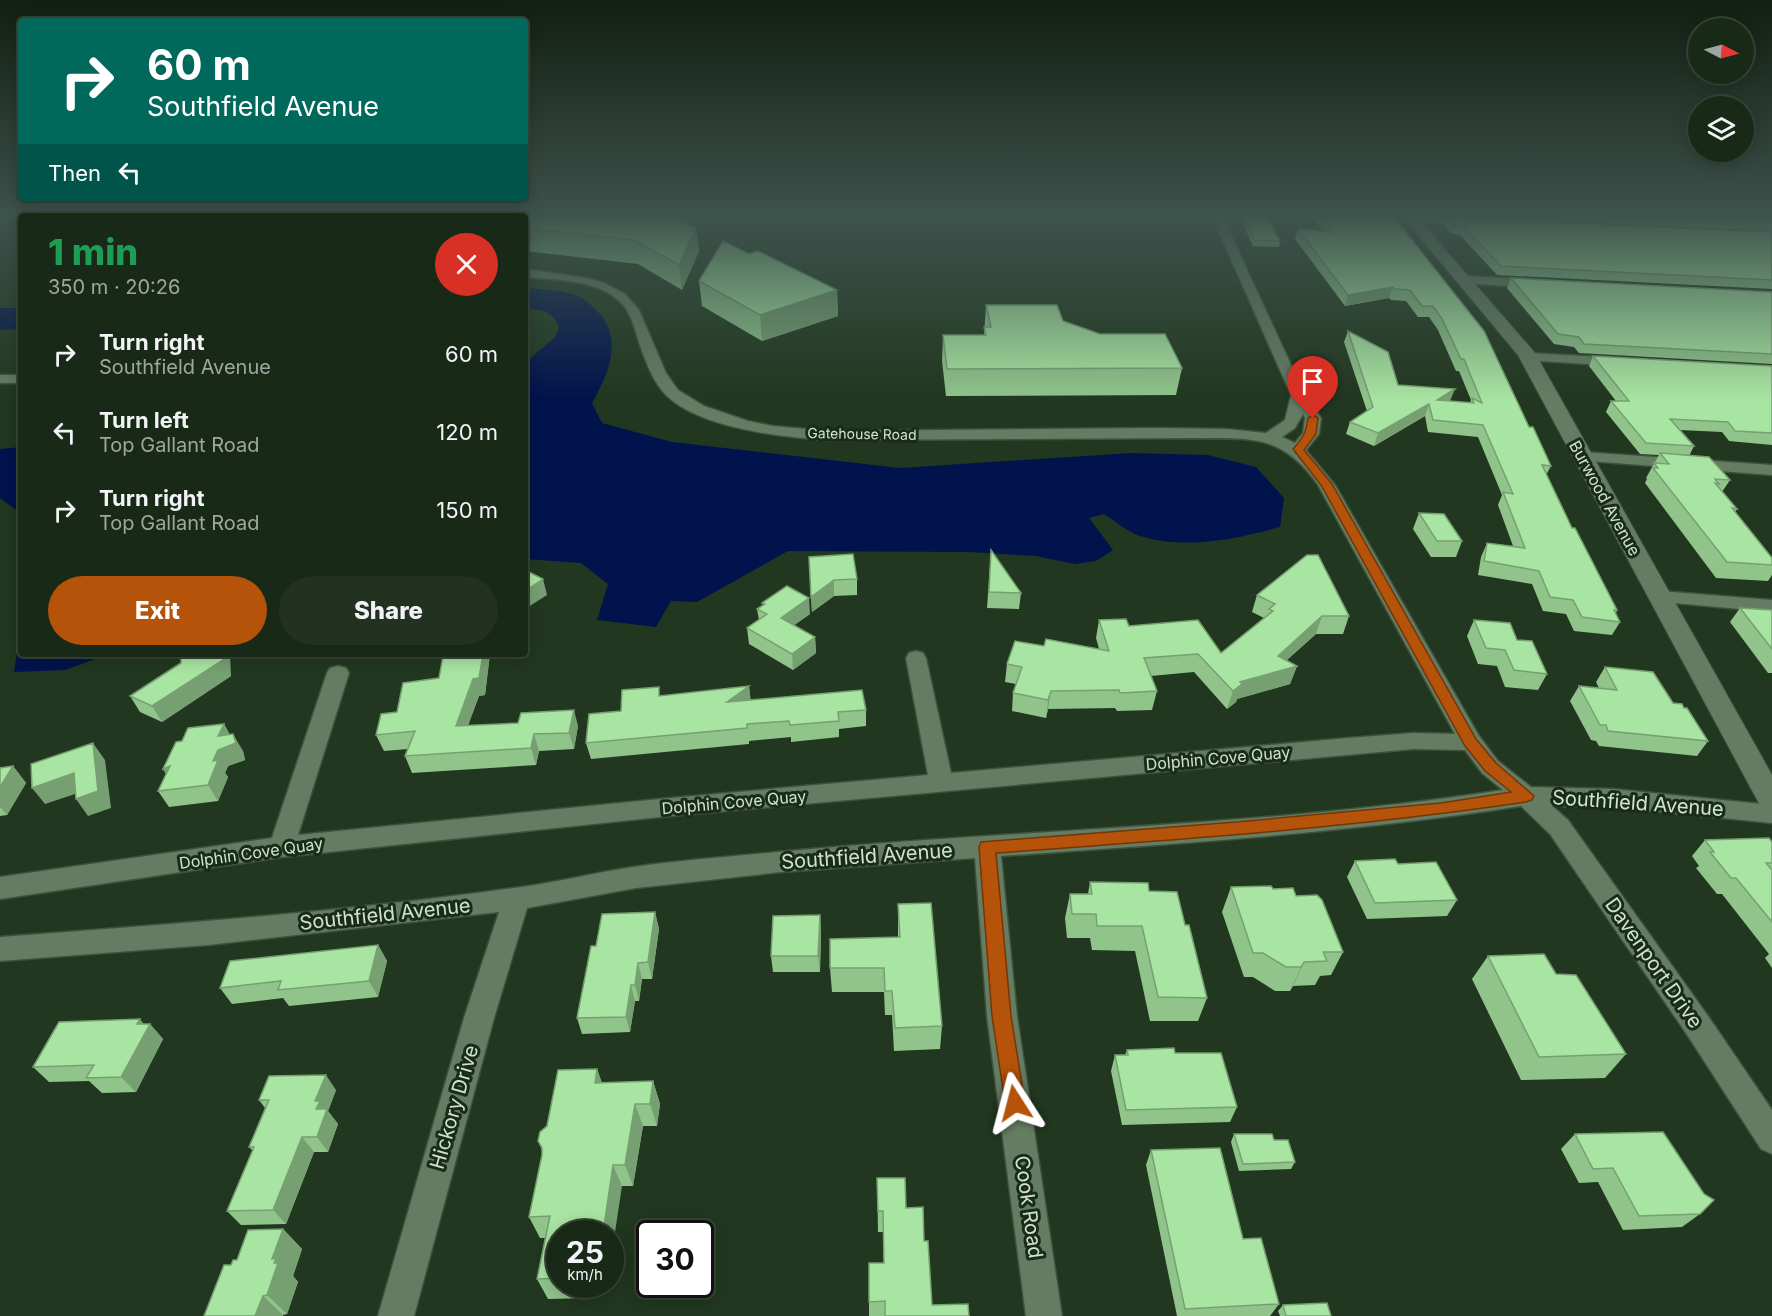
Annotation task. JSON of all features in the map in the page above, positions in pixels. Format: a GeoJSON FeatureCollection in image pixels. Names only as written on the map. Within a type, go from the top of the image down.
{"type":"FeatureCollection","features":[{"type":"Feature","properties":{"kind":"street","name":"Gatehouse Road"},"geometry":{"type":"LineString","coordinates":[[554,277],[591,283],[621,296],[633,307],[654,368],[675,397],[720,417],[763,429],[833,435],[1192,433],[1271,437]]}},
{"type":"Feature","properties":{"kind":"street"},"geometry":{"type":"LineString","coordinates":[[1245,277],[1298,395],[1310,410],[1314,426],[1306,442],[1298,449],[1271,437]]}},
{"type":"Feature","properties":{"kind":"street","name":"Burwood Avenue"},"geometry":{"type":"LineString","coordinates":[[1464,277],[1528,357],[1772,801]]}},
{"type":"Feature","properties":{"kind":"street"},"geometry":{"type":"LineString","coordinates":[[1466,280],[1553,285]]}},
{"type":"Feature","properties":{"kind":"street"},"geometry":{"type":"LineString","coordinates":[[1528,357],[1631,363]]}},
{"type":"Feature","properties":{"kind":"street"},"geometry":{"type":"LineString","coordinates":[[0,379],[18,379]]}},
{"type":"Feature","properties":{"kind":"street"},"geometry":{"type":"LineString","coordinates":[[1271,437],[1289,427],[1295,418],[1298,395]]}},
{"type":"Feature","properties":{"kind":"street","name":"Davenport Drive"},"geometry":{"type":"LineString","coordinates":[[1298,449],[1326,484],[1471,742],[1490,767],[1559,827],[1698,1026],[1772,1138]]}},
{"type":"Feature","properties":{"kind":"street"},"geometry":{"type":"LineString","coordinates":[[1582,457],[1772,470]]}},
{"type":"Feature","properties":{"kind":"street"},"geometry":{"type":"LineString","coordinates":[[1660,597],[1772,606]]}},
{"type":"Feature","properties":{"kind":"street"},"geometry":{"type":"LineString","coordinates":[[916,658],[941,783]]}},
{"type":"Feature","properties":{"kind":"street"},"geometry":{"type":"LineString","coordinates":[[282,847],[339,673]]}},
{"type":"Feature","properties":{"kind":"street","name":"Dolphin Cove Quay"},"geometry":{"type":"LineString","coordinates":[[0,888],[282,847],[660,808],[1413,741],[1471,742]]}},
{"type":"Feature","properties":{"kind":"street","name":"Southfield Avenue"},"geometry":{"type":"LineString","coordinates":[[0,949],[208,933],[516,899],[636,877],[781,862],[1236,829],[1441,809],[1526,796],[1612,798],[1772,814]]}},
{"type":"Feature","properties":{"kind":"street","name":"Cook Road"},"geometry":{"type":"LineString","coordinates":[[987,847],[1002,1016],[1044,1316]]}},
{"type":"Feature","properties":{"kind":"street","name":"Hickory Drive"},"geometry":{"type":"LineString","coordinates":[[396,1316],[479,1018],[516,899]]}},
{"type":"Feature","properties":{"kind":"shaded area"},"geometry":{"type":"Polygon","coordinates":[[[528,288],[554,291],[582,298],[595,309],[610,331],[612,343],[608,367],[592,403],[602,423],[672,442],[900,468],[1132,453],[1208,455],[1256,467],[1284,498],[1280,527],[1228,539],[1175,542],[1140,536],[1104,514],[1089,518],[1113,550],[1096,561],[1075,564],[1036,556],[969,552],[788,551],[697,602],[671,601],[656,627],[597,620],[608,584],[581,563],[528,559],[528,360],[555,337],[559,327],[550,314],[528,308],[528,288]]]}},
{"type":"Feature","properties":{"kind":"shaded area"},"geometry":{"type":"Polygon","coordinates":[[[0,308],[18,308],[18,329],[0,330],[0,308]]]}},
{"type":"Feature","properties":{"kind":"shaded area"},"geometry":{"type":"Polygon","coordinates":[[[18,447],[18,524],[16,510],[0,498],[0,449],[18,447]]]}},
{"type":"Feature","properties":{"kind":"shaded area"},"geometry":{"type":"Polygon","coordinates":[[[18,646],[18,657],[101,657],[65,670],[14,672],[18,646]]]}},
{"type":"Feature","properties":{"kind":"building"},"geometry":{"type":"Polygon","coordinates":[[[701,277],[812,277],[837,290],[760,315],[699,281],[701,277]]]}},
{"type":"Feature","properties":{"kind":"building"},"geometry":{"type":"Polygon","coordinates":[[[1335,277],[1442,277],[1484,331],[1529,427],[1533,427],[1551,466],[1542,465],[1572,528],[1575,528],[1617,610],[1614,610],[1620,622],[1582,617],[1573,600],[1550,597],[1539,571],[1484,561],[1487,543],[1525,548],[1503,492],[1513,494],[1483,425],[1433,420],[1429,404],[1378,433],[1350,422],[1373,407],[1348,331],[1388,352],[1398,385],[1455,389],[1437,400],[1474,403],[1472,398],[1482,403],[1464,359],[1461,359],[1442,319],[1433,306],[1422,306],[1410,290],[1393,287],[1348,295],[1335,277]]]}},
{"type":"Feature","properties":{"kind":"building"},"geometry":{"type":"Polygon","coordinates":[[[1722,277],[1772,277],[1772,280],[1722,277]]]}},
{"type":"Feature","properties":{"kind":"building"},"geometry":{"type":"Polygon","coordinates":[[[1511,278],[1772,292],[1772,354],[1584,344],[1579,337],[1558,334],[1511,278]]]}},
{"type":"Feature","properties":{"kind":"building"},"geometry":{"type":"Polygon","coordinates":[[[986,305],[1057,305],[1063,321],[1100,334],[1165,334],[1182,368],[947,369],[943,335],[986,335],[984,327],[991,327],[986,305]]]}},
{"type":"Feature","properties":{"kind":"building"},"geometry":{"type":"Polygon","coordinates":[[[1593,356],[1772,366],[1772,433],[1735,431],[1728,422],[1670,419],[1694,446],[1646,443],[1611,401],[1629,401],[1593,356]]]}},
{"type":"Feature","properties":{"kind":"building"},"geometry":{"type":"Polygon","coordinates":[[[1660,453],[1709,457],[1730,480],[1715,479],[1719,484],[1715,483],[1772,558],[1772,565],[1727,562],[1653,468],[1658,468],[1654,463],[1669,464],[1660,453]]]}},
{"type":"Feature","properties":{"kind":"building"},"geometry":{"type":"Polygon","coordinates":[[[1419,513],[1444,514],[1462,541],[1437,541],[1419,513]]]}},
{"type":"Feature","properties":{"kind":"building"},"geometry":{"type":"Polygon","coordinates":[[[991,550],[1021,593],[989,592],[991,550]]]}},
{"type":"Feature","properties":{"kind":"building"},"geometry":{"type":"Polygon","coordinates":[[[853,554],[857,579],[834,580],[811,597],[809,557],[853,554]]]}},
{"type":"Feature","properties":{"kind":"building"},"geometry":{"type":"Polygon","coordinates":[[[1307,555],[1318,555],[1349,616],[1322,616],[1278,656],[1297,666],[1240,682],[1242,684],[1233,691],[1198,654],[1144,658],[1157,691],[1120,693],[1119,690],[1051,691],[1048,700],[1013,693],[1022,667],[1007,664],[1015,641],[1044,646],[1046,639],[1109,651],[1099,620],[1126,619],[1129,626],[1198,620],[1221,653],[1273,611],[1269,609],[1275,604],[1257,595],[1307,555]]]}},
{"type":"Feature","properties":{"kind":"building"},"geometry":{"type":"Polygon","coordinates":[[[528,572],[543,579],[528,589],[528,572]]]}},
{"type":"Feature","properties":{"kind":"building"},"geometry":{"type":"Polygon","coordinates":[[[787,586],[809,598],[781,618],[815,637],[792,654],[747,628],[767,614],[757,609],[765,604],[762,603],[787,586]]]}},
{"type":"Feature","properties":{"kind":"building"},"geometry":{"type":"Polygon","coordinates":[[[1740,608],[1772,610],[1772,649],[1740,608]]]}},
{"type":"Feature","properties":{"kind":"building"},"geometry":{"type":"Polygon","coordinates":[[[1474,620],[1510,623],[1517,640],[1532,641],[1547,674],[1514,670],[1505,650],[1486,648],[1474,620]]]}},
{"type":"Feature","properties":{"kind":"building"},"geometry":{"type":"Polygon","coordinates":[[[181,657],[222,657],[223,660],[152,706],[130,696],[181,663],[181,657]]]}},
{"type":"Feature","properties":{"kind":"building"},"geometry":{"type":"Polygon","coordinates":[[[443,657],[482,657],[479,678],[473,679],[456,726],[518,723],[521,713],[574,710],[569,733],[534,734],[531,748],[405,756],[415,731],[376,735],[381,714],[397,712],[403,683],[439,678],[443,657]]]}},
{"type":"Feature","properties":{"kind":"building"},"geometry":{"type":"Polygon","coordinates":[[[1605,667],[1653,672],[1673,703],[1682,704],[1684,708],[1687,708],[1708,741],[1608,731],[1606,725],[1600,725],[1579,686],[1617,690],[1605,667]]]}},
{"type":"Feature","properties":{"kind":"building"},"geometry":{"type":"Polygon","coordinates":[[[749,686],[727,702],[862,690],[866,710],[838,712],[839,721],[790,725],[789,721],[747,724],[747,728],[586,743],[589,714],[621,711],[622,690],[659,687],[659,696],[749,686]]]}},
{"type":"Feature","properties":{"kind":"building"},"geometry":{"type":"Polygon","coordinates":[[[224,724],[218,736],[233,734],[236,743],[218,750],[213,761],[218,760],[208,785],[158,791],[170,766],[163,769],[176,742],[182,741],[188,728],[224,724]]]}},
{"type":"Feature","properties":{"kind":"building"},"geometry":{"type":"Polygon","coordinates":[[[93,743],[98,791],[76,799],[74,773],[32,788],[31,764],[93,743]]]}},
{"type":"Feature","properties":{"kind":"building"},"geometry":{"type":"Polygon","coordinates":[[[13,766],[0,787],[0,768],[13,766]]]}},
{"type":"Feature","properties":{"kind":"building"},"geometry":{"type":"Polygon","coordinates":[[[1769,838],[1772,842],[1772,863],[1766,863],[1772,870],[1772,922],[1736,878],[1731,878],[1710,852],[1714,852],[1705,840],[1769,838]]]}},
{"type":"Feature","properties":{"kind":"building"},"geometry":{"type":"Polygon","coordinates":[[[1395,859],[1398,864],[1436,862],[1457,900],[1375,903],[1355,861],[1395,859]]]}},
{"type":"Feature","properties":{"kind":"building"},"geometry":{"type":"Polygon","coordinates":[[[1090,882],[1148,883],[1149,891],[1177,892],[1185,925],[1189,925],[1207,998],[1158,997],[1142,926],[1097,926],[1096,914],[1072,914],[1070,894],[1092,894],[1090,882]]]}},
{"type":"Feature","properties":{"kind":"building"},"geometry":{"type":"Polygon","coordinates":[[[1271,886],[1273,889],[1293,888],[1296,896],[1317,895],[1322,900],[1343,952],[1323,952],[1327,961],[1304,962],[1301,967],[1286,967],[1263,953],[1253,953],[1231,887],[1271,886]]]}},
{"type":"Feature","properties":{"kind":"building"},"geometry":{"type":"Polygon","coordinates":[[[931,903],[942,1026],[895,1028],[892,991],[885,991],[884,968],[830,968],[830,939],[900,937],[898,904],[931,903]]]}},
{"type":"Feature","properties":{"kind":"building"},"geometry":{"type":"Polygon","coordinates":[[[655,912],[648,962],[638,963],[635,985],[631,985],[626,1017],[577,1018],[591,946],[596,946],[602,914],[655,912]]]}},
{"type":"Feature","properties":{"kind":"building"},"geometry":{"type":"Polygon","coordinates":[[[820,915],[818,956],[771,956],[773,916],[820,915]]]}},
{"type":"Feature","properties":{"kind":"building"},"geometry":{"type":"Polygon","coordinates":[[[378,945],[369,981],[278,990],[281,981],[220,988],[230,961],[378,945]]]}},
{"type":"Feature","properties":{"kind":"building"},"geometry":{"type":"Polygon","coordinates":[[[1544,954],[1556,974],[1576,975],[1626,1054],[1539,1057],[1488,956],[1544,954]]]}},
{"type":"Feature","properties":{"kind":"building"},"geometry":{"type":"Polygon","coordinates":[[[140,1019],[137,1024],[150,1024],[121,1077],[86,1078],[94,1065],[33,1067],[59,1022],[140,1019]]]}},
{"type":"Feature","properties":{"kind":"building"},"geometry":{"type":"Polygon","coordinates":[[[1174,1048],[1175,1053],[1221,1053],[1237,1107],[1126,1110],[1115,1055],[1128,1055],[1127,1050],[1174,1048]]]}},
{"type":"Feature","properties":{"kind":"building"},"geometry":{"type":"Polygon","coordinates":[[[597,1069],[595,1083],[653,1081],[650,1104],[635,1104],[625,1165],[613,1165],[605,1220],[549,1220],[550,1216],[529,1217],[542,1155],[542,1148],[538,1141],[540,1132],[547,1126],[558,1070],[597,1069]]]}},
{"type":"Feature","properties":{"kind":"building"},"geometry":{"type":"Polygon","coordinates":[[[326,1075],[315,1101],[320,1101],[316,1109],[327,1109],[317,1137],[302,1137],[273,1210],[227,1211],[254,1147],[249,1147],[269,1100],[259,1100],[269,1076],[326,1075]]]}},
{"type":"Feature","properties":{"kind":"building"},"geometry":{"type":"Polygon","coordinates":[[[1663,1132],[1704,1194],[1714,1200],[1700,1214],[1639,1216],[1613,1168],[1593,1169],[1575,1134],[1663,1132]]]}},
{"type":"Feature","properties":{"kind":"building"},"geometry":{"type":"Polygon","coordinates":[[[1234,1134],[1272,1134],[1274,1140],[1288,1140],[1295,1162],[1243,1164],[1234,1134]]]}},
{"type":"Feature","properties":{"kind":"building"},"geometry":{"type":"Polygon","coordinates":[[[1220,1148],[1243,1239],[1261,1238],[1279,1304],[1185,1309],[1151,1150],[1220,1148]]]}},
{"type":"Feature","properties":{"kind":"building"},"geometry":{"type":"Polygon","coordinates":[[[877,1178],[905,1178],[906,1208],[923,1207],[924,1241],[928,1241],[932,1305],[968,1304],[969,1316],[885,1316],[885,1301],[869,1302],[869,1263],[884,1263],[883,1211],[878,1211],[877,1178]]]}},
{"type":"Feature","properties":{"kind":"building"},"geometry":{"type":"Polygon","coordinates":[[[283,1229],[272,1259],[276,1258],[274,1263],[278,1263],[267,1295],[263,1296],[255,1316],[204,1316],[224,1265],[231,1265],[233,1260],[237,1260],[248,1230],[283,1229]]]}},
{"type":"Feature","properties":{"kind":"building"},"geometry":{"type":"Polygon","coordinates":[[[546,1235],[546,1279],[537,1279],[546,1235]]]}},
{"type":"Feature","properties":{"kind":"building"},"geometry":{"type":"Polygon","coordinates":[[[1327,1303],[1331,1316],[1286,1316],[1283,1305],[1327,1303]]]}},
{"type":"Feature","properties":{"kind":"route"},"geometry":{"type":"LineString","coordinates":[[1015,1103],[1002,1016],[987,847],[1236,829],[1441,809],[1526,796],[1490,767],[1471,742],[1326,484],[1298,449],[1311,434],[1314,426],[1313,418]]}}]}
